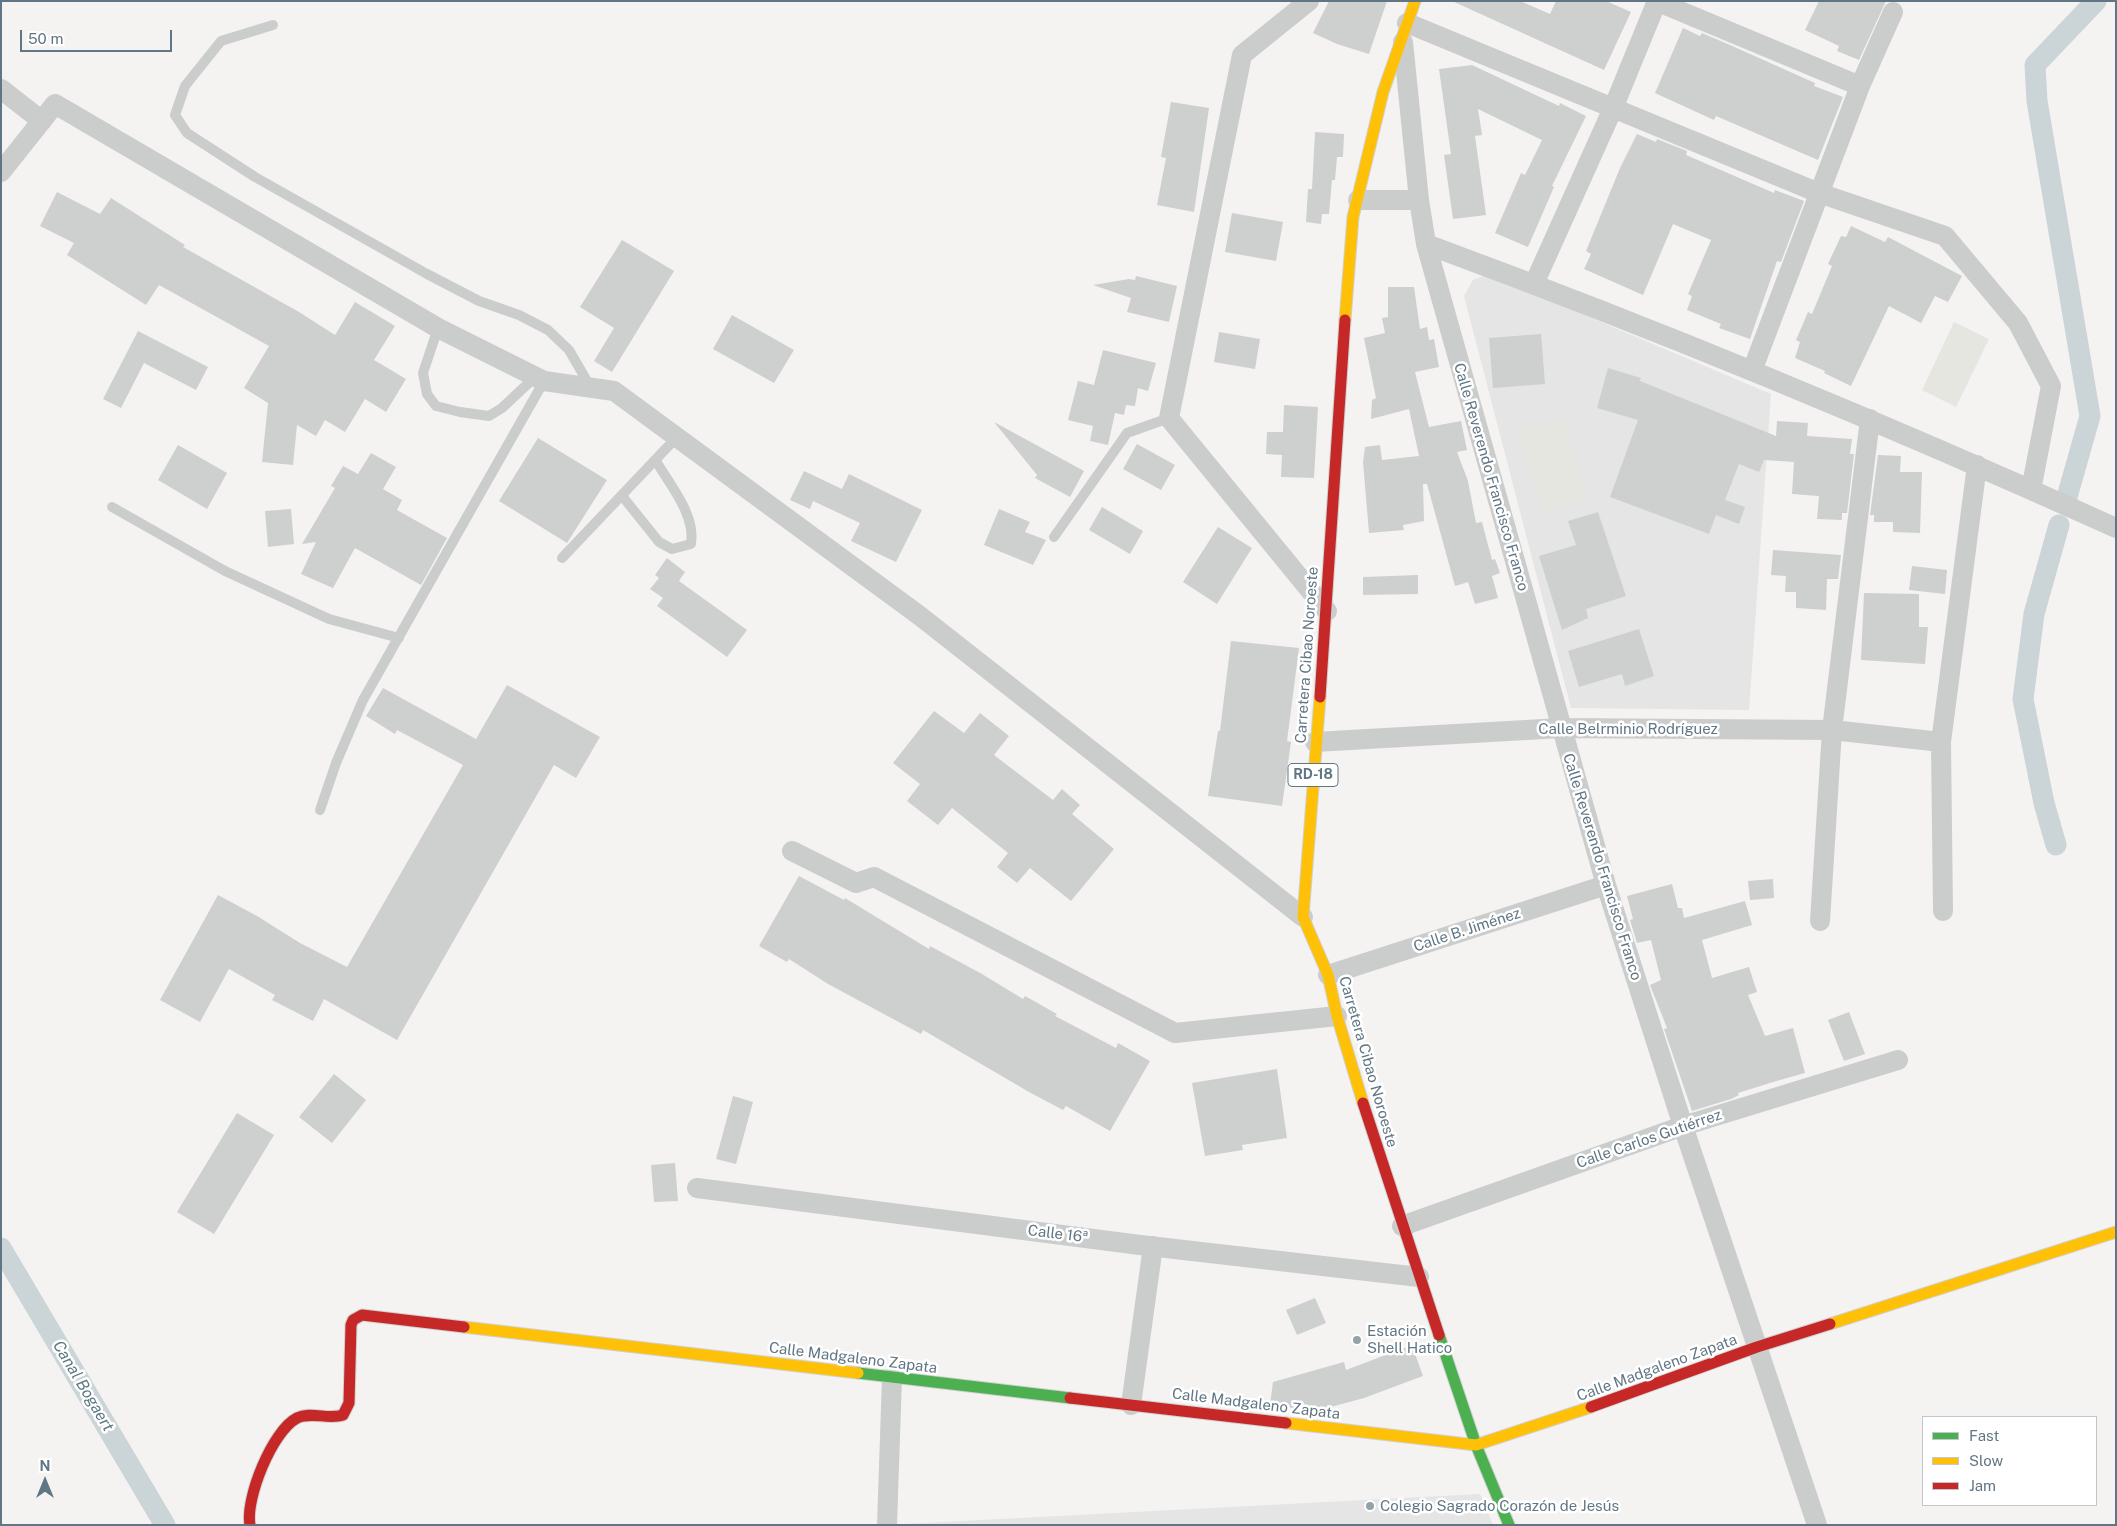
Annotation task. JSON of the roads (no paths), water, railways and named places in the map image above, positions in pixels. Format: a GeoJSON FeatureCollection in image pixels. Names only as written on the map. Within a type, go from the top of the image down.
{"type":"FeatureCollection","features":[{"type":"Feature","properties":{"kind":"street"},"geometry":{"type":"LineString","coordinates":[[1309,1],[1242,54],[1169,418],[1326,611]]}},
{"type":"Feature","properties":{"kind":"street","name":"Carretera Cibao Noroeste"},"geometry":{"type":"LineString","coordinates":[[1415,1],[1383,92],[1353,217],[1338,402],[1326,611],[1303,917],[1328,975],[1337,1016],[1419,1277],[1476,1445],[1509,1525]]}},
{"type":"Feature","properties":{"kind":"street"},"geometry":{"type":"LineString","coordinates":[[1534,284],[1614,106],[1657,1],[1860,86]]}},
{"type":"Feature","properties":{"kind":"street"},"geometry":{"type":"LineString","coordinates":[[1752,371],[1860,86],[1893,12]]}},
{"type":"Feature","properties":{"kind":"street"},"geometry":{"type":"LineString","coordinates":[[1405,30],[1614,106],[1819,193],[1944,236],[2018,323],[2051,386],[2031,490]]}},
{"type":"Feature","properties":{"kind":"street","name":"Calle Reverendo Francisco Franco"},"geometry":{"type":"LineString","coordinates":[[1405,30],[1419,200],[1426,244],[1606,885],[1683,1126],[1817,1525]]}},
{"type":"Feature","properties":{"kind":"street"},"geometry":{"type":"LineString","coordinates":[[1,89],[42,121]]}},
{"type":"Feature","properties":{"kind":"street"},"geometry":{"type":"LineString","coordinates":[[1,172],[55,104],[438,328],[540,379],[614,391],[920,616],[1303,917]]}},
{"type":"Feature","properties":{"kind":"street"},"geometry":{"type":"LineString","coordinates":[[1358,200],[1419,200]]}},
{"type":"Feature","properties":{"kind":"street"},"geometry":{"type":"LineString","coordinates":[[1426,244],[1534,284],[1870,419],[1978,465],[2116,528]]}},
{"type":"Feature","properties":{"kind":"street"},"geometry":{"type":"LineString","coordinates":[[1820,921],[1832,730],[1870,419]]}},
{"type":"Feature","properties":{"kind":"street"},"geometry":{"type":"LineString","coordinates":[[1943,910],[1941,742],[1978,465]]}},
{"type":"Feature","properties":{"kind":"street","name":"Calle Belrminio Rodríguez"},"geometry":{"type":"LineString","coordinates":[[1315,742],[1561,728],[1832,730],[1941,742]]}},
{"type":"Feature","properties":{"kind":"street"},"geometry":{"type":"LineString","coordinates":[[792,851],[856,882],[874,878],[1175,1033],[1337,1016]]}},
{"type":"Feature","properties":{"kind":"street","name":"Calle B. Jiménez"},"geometry":{"type":"LineString","coordinates":[[1328,975],[1606,885]]}},
{"type":"Feature","properties":{"kind":"street","name":"Calle Carlos Gutiérrez"},"geometry":{"type":"LineString","coordinates":[[1402,1226],[1683,1126],[1898,1060]]}},
{"type":"Feature","properties":{"kind":"street","name":"Calle 16ª"},"geometry":{"type":"LineString","coordinates":[[697,1188],[1153,1246],[1419,1277]]}},
{"type":"Feature","properties":{"kind":"street","name":"Calle Madgaleno Zapata"},"geometry":{"type":"LineString","coordinates":[[250,1525],[250,1499],[279,1437],[296,1418],[309,1415],[337,1418],[343,1416],[349,1403],[351,1325],[357,1317],[362,1315],[1476,1445],[1545,1424],[1757,1347],[2116,1232]]}},
{"type":"Feature","properties":{"kind":"street"},"geometry":{"type":"LineString","coordinates":[[1131,1405],[1153,1246]]}},
{"type":"Feature","properties":{"kind":"street"},"geometry":{"type":"LineString","coordinates":[[886,1525],[892,1378]]}},
{"type":"Feature","properties":{"kind":"lane"},"geometry":{"type":"LineString","coordinates":[[273,25],[221,41],[185,86],[175,114],[187,133],[255,177],[427,274],[479,301],[519,315],[548,330],[569,350],[591,388]]}},
{"type":"Feature","properties":{"kind":"lane"},"geometry":{"type":"LineString","coordinates":[[438,328],[423,373],[427,394],[436,406],[489,416],[540,379]]}},
{"type":"Feature","properties":{"kind":"lane"},"geometry":{"type":"LineString","coordinates":[[320,810],[336,764],[363,700],[399,638],[540,379]]}},
{"type":"Feature","properties":{"kind":"lane"},"geometry":{"type":"LineString","coordinates":[[1054,537],[1127,433],[1169,418]]}},
{"type":"Feature","properties":{"kind":"lane"},"geometry":{"type":"LineString","coordinates":[[562,558],[623,497],[677,437]]}},
{"type":"Feature","properties":{"kind":"lane"},"geometry":{"type":"LineString","coordinates":[[623,497],[659,542],[672,549],[691,544],[693,531],[680,501],[656,461]]}},
{"type":"Feature","properties":{"kind":"lane"},"geometry":{"type":"LineString","coordinates":[[112,508],[224,570],[329,620],[399,638]]}},
{"type":"Feature","properties":{"kind":"waterway"},"geometry":{"type":"LineString","coordinates":[[2067,497],[2090,416],[2037,101],[2035,65],[2096,1]]}},
{"type":"Feature","properties":{"kind":"waterway"},"geometry":{"type":"LineString","coordinates":[[2056,845],[2044,803],[2023,699],[2034,614],[2059,525]]}},
{"type":"Feature","properties":{"kind":"waterway","name":"Canal Bogaert"},"geometry":{"type":"LineString","coordinates":[[1,1248],[165,1525]]}},
{"type":"Feature","properties":{"kind":"place","name":"Estación Shell Hatico"},"geometry":{"type":"Point","coordinates":[1357,1340]}},
{"type":"Feature","properties":{"kind":"place","name":"Colegio Sagrado Corazón de Jesús"},"geometry":{"type":"Point","coordinates":[1370,1506]}}]}
